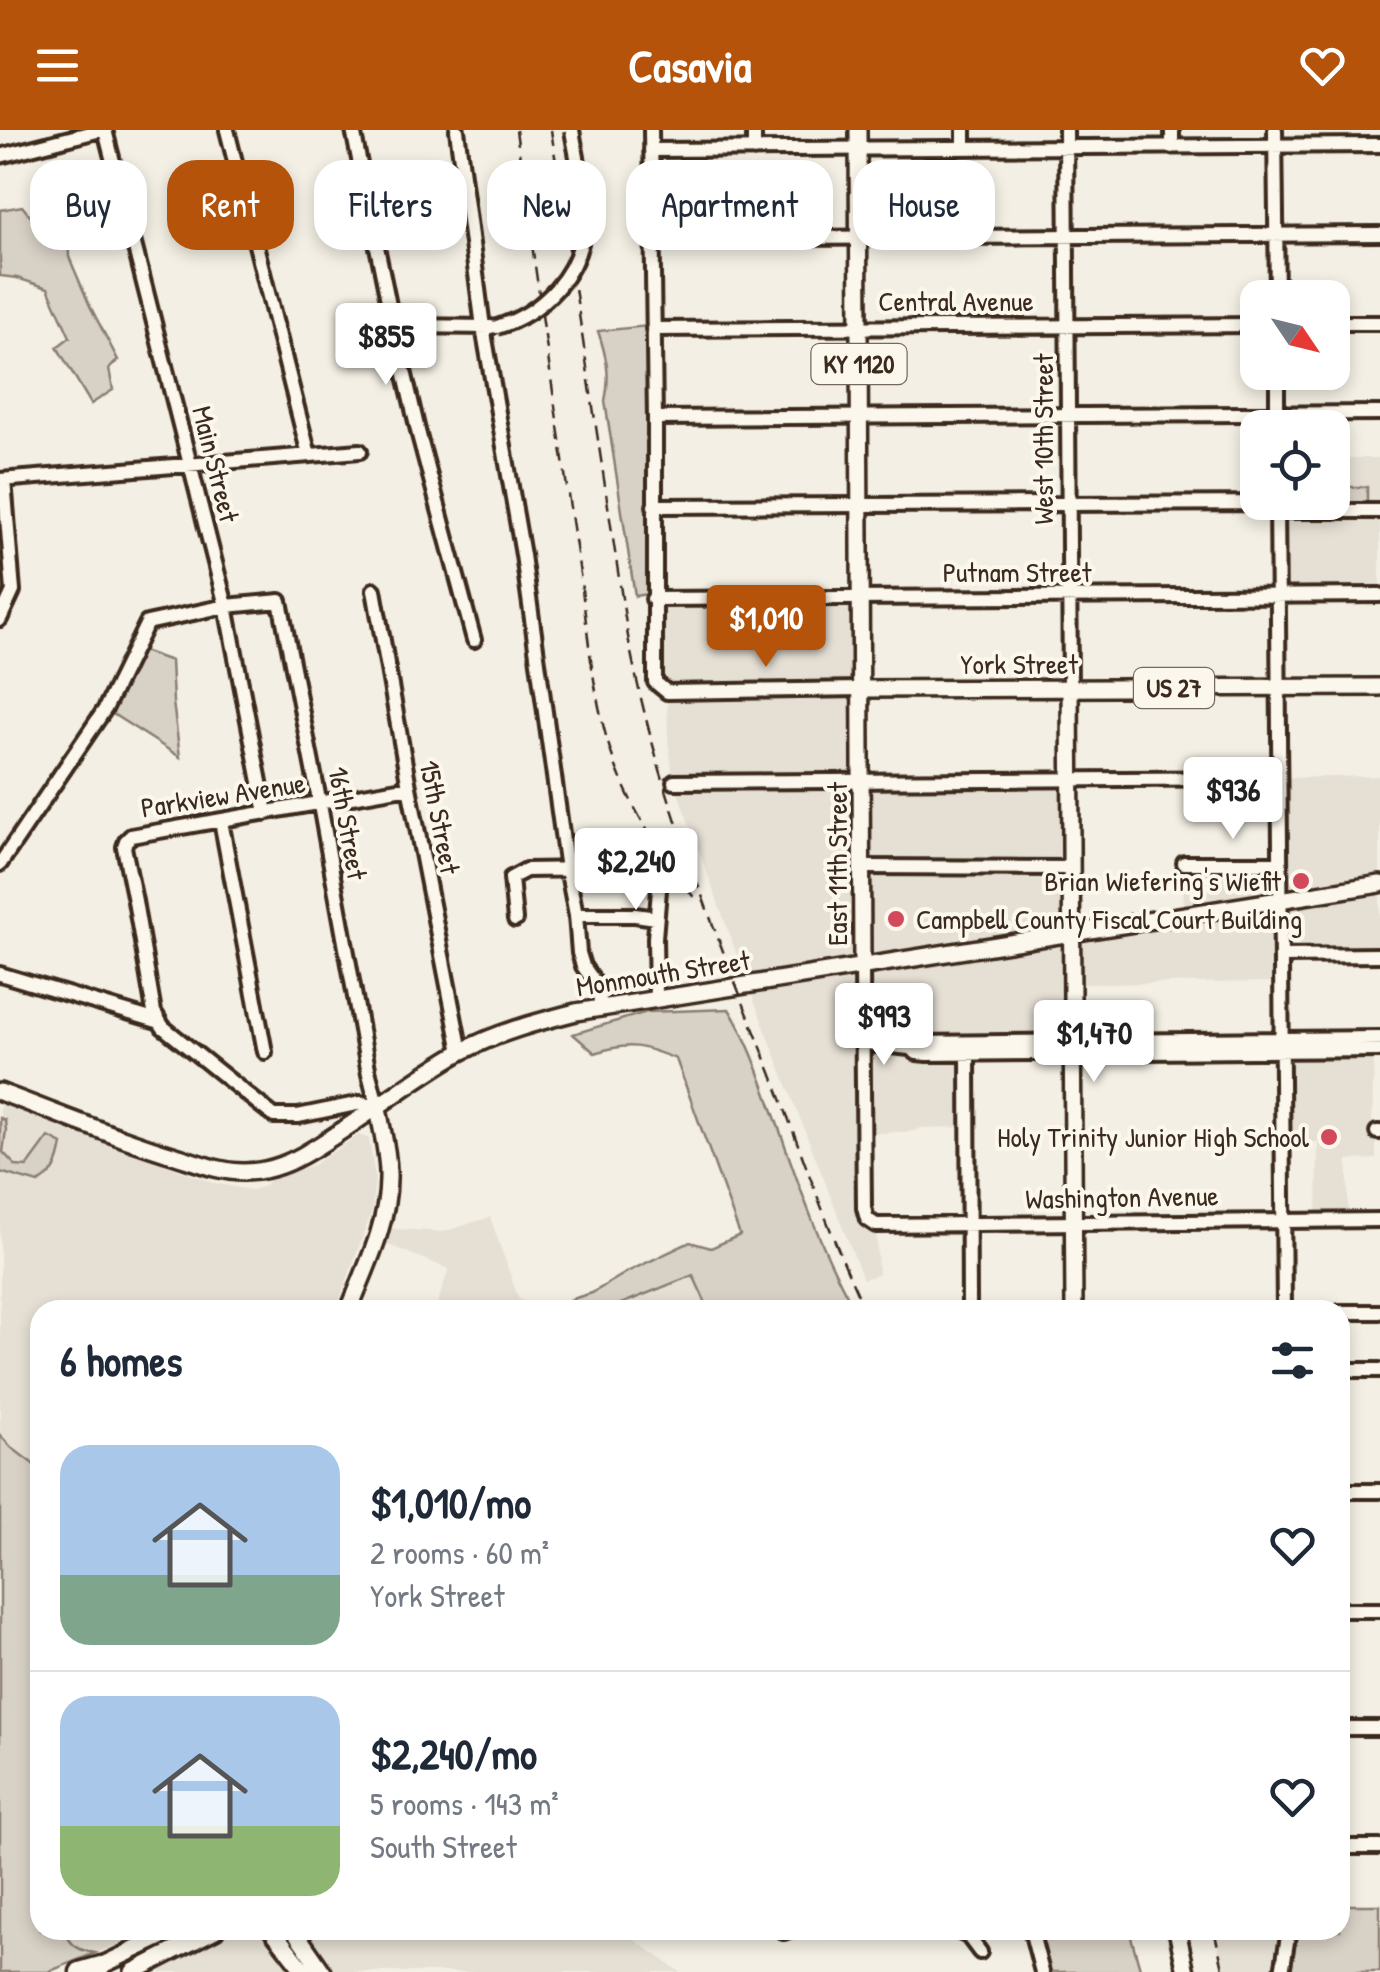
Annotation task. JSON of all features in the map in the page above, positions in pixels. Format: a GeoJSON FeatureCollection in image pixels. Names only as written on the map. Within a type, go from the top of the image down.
{"type":"FeatureCollection","features":[{"type":"Feature","properties":{"kind":"highway"},"geometry":{"type":"LineString","coordinates":[[80,1972],[95,1969]]}},
{"type":"Feature","properties":{"kind":"main road","name":"KY 1120"},"geometry":{"type":"LineString","coordinates":[[858,130],[858,160]]}},
{"type":"Feature","properties":{"kind":"main road","name":"KY 1120"},"geometry":{"type":"LineString","coordinates":[[859,250],[862,689]]}},
{"type":"Feature","properties":{"kind":"main road","name":"York Street"},"geometry":{"type":"LineString","coordinates":[[862,689],[1380,686]]}},
{"type":"Feature","properties":{"kind":"main road"},"geometry":{"type":"LineString","coordinates":[[1070,688],[1074,1300]]}},
{"type":"Feature","properties":{"kind":"main road","name":"East 11th Street"},"geometry":{"type":"LineString","coordinates":[[862,689],[862,965]]}},
{"type":"Feature","properties":{"kind":"main road","name":"Monmouth Street"},"geometry":{"type":"LineString","coordinates":[[0,1092],[34,1105],[46,1103],[114,1127],[124,1138],[222,1170],[257,1172],[303,1156],[461,1052],[522,1027],[576,1012],[1380,884]]}},
{"type":"Feature","properties":{"kind":"main road"},"geometry":{"type":"LineString","coordinates":[[353,1300],[386,1204],[387,1160],[378,1108]]}},
{"type":"Feature","properties":{"kind":"main road"},"geometry":{"type":"LineString","coordinates":[[95,1969],[155,1940]]}},
{"type":"Feature","properties":{"kind":"main road"},"geometry":{"type":"LineString","coordinates":[[133,1972],[196,1940]]}},
{"type":"Feature","properties":{"kind":"main road"},"geometry":{"type":"LineString","coordinates":[[280,1940],[305,1972]]}},
{"type":"Feature","properties":{"kind":"main road"},"geometry":{"type":"LineString","coordinates":[[301,1940],[323,1972]]}},
{"type":"Feature","properties":{"kind":"main road"},"geometry":{"type":"LineString","coordinates":[[1179,1940],[1186,1972]]}},
{"type":"Feature","properties":{"kind":"street"},"geometry":{"type":"LineString","coordinates":[[0,156],[103,130]]}},
{"type":"Feature","properties":{"kind":"street","name":"Main Street"},"geometry":{"type":"LineString","coordinates":[[103,130],[226,606],[266,814]]}},
{"type":"Feature","properties":{"kind":"street"},"geometry":{"type":"LineString","coordinates":[[227,130],[308,455]]}},
{"type":"Feature","properties":{"kind":"street"},"geometry":{"type":"LineString","coordinates":[[354,130],[419,435],[474,640]]}},
{"type":"Feature","properties":{"kind":"street"},"geometry":{"type":"LineString","coordinates":[[457,130],[490,327],[579,953],[598,987],[601,1008]]}},
{"type":"Feature","properties":{"kind":"street"},"geometry":{"type":"LineString","coordinates":[[394,328],[490,327],[526,316],[554,293],[578,252],[584,222],[572,130]]}},
{"type":"Feature","properties":{"kind":"street"},"geometry":{"type":"LineString","coordinates":[[651,130],[651,160]]}},
{"type":"Feature","properties":{"kind":"street"},"geometry":{"type":"LineString","coordinates":[[754,130],[754,150]]}},
{"type":"Feature","properties":{"kind":"street"},"geometry":{"type":"LineString","coordinates":[[964,130],[964,148]]}},
{"type":"Feature","properties":{"kind":"street","name":"West 10th Street"},"geometry":{"type":"LineString","coordinates":[[1066,130],[1070,688]]}},
{"type":"Feature","properties":{"kind":"street"},"geometry":{"type":"LineString","coordinates":[[1172,130],[1172,147]]}},
{"type":"Feature","properties":{"kind":"street"},"geometry":{"type":"LineString","coordinates":[[1275,130],[1277,280]]}},
{"type":"Feature","properties":{"kind":"street"},"geometry":{"type":"LineString","coordinates":[[651,150],[1380,145]]}},
{"type":"Feature","properties":{"kind":"street"},"geometry":{"type":"LineString","coordinates":[[995,236],[1380,234]]}},
{"type":"Feature","properties":{"kind":"street"},"geometry":{"type":"LineString","coordinates":[[651,250],[654,598]]}},
{"type":"Feature","properties":{"kind":"street"},"geometry":{"type":"LineString","coordinates":[[1350,324],[1380,323]]}},
{"type":"Feature","properties":{"kind":"street","name":"Central Avenue"},"geometry":{"type":"LineString","coordinates":[[654,329],[1240,325]]}},
{"type":"Feature","properties":{"kind":"street"},"geometry":{"type":"LineString","coordinates":[[1350,415],[1380,413]]}},
{"type":"Feature","properties":{"kind":"street"},"geometry":{"type":"LineString","coordinates":[[655,418],[1069,414],[1240,419]]}},
{"type":"Feature","properties":{"kind":"street"},"geometry":{"type":"LineString","coordinates":[[0,619],[13,591],[2,480],[360,451]]}},
{"type":"Feature","properties":{"kind":"street"},"geometry":{"type":"LineString","coordinates":[[654,506],[1240,506]]}},
{"type":"Feature","properties":{"kind":"street"},"geometry":{"type":"LineString","coordinates":[[1350,510],[1380,511]]}},
{"type":"Feature","properties":{"kind":"street"},"geometry":{"type":"LineString","coordinates":[[1277,520],[1284,1300]]}},
{"type":"Feature","properties":{"kind":"street","name":"15th Street"},"geometry":{"type":"LineString","coordinates":[[374,590],[461,1052]]}},
{"type":"Feature","properties":{"kind":"street","name":"Putnam Street"},"geometry":{"type":"LineString","coordinates":[[654,598],[1380,595]]}},
{"type":"Feature","properties":{"kind":"street","name":"York Street"},"geometry":{"type":"LineString","coordinates":[[654,598],[655,682],[668,692],[862,689]]}},
{"type":"Feature","properties":{"kind":"street","name":"16th Street"},"geometry":{"type":"LineString","coordinates":[[226,606],[281,602],[378,1108]]}},
{"type":"Feature","properties":{"kind":"street"},"geometry":{"type":"LineString","coordinates":[[0,864],[104,709],[147,623],[226,606]]}},
{"type":"Feature","properties":{"kind":"street"},"geometry":{"type":"LineString","coordinates":[[674,782],[1279,778]]}},
{"type":"Feature","properties":{"kind":"street","name":"Parkview Avenue"},"geometry":{"type":"LineString","coordinates":[[158,1021],[124,844],[130,836],[409,788]]}},
{"type":"Feature","properties":{"kind":"street"},"geometry":{"type":"LineString","coordinates":[[221,821],[264,1052]]}},
{"type":"Feature","properties":{"kind":"street"},"geometry":{"type":"LineString","coordinates":[[1184,863],[1280,863]]}},
{"type":"Feature","properties":{"kind":"street"},"geometry":{"type":"LineString","coordinates":[[515,920],[511,878],[526,870],[648,866],[654,870],[659,890],[656,999]]}},
{"type":"Feature","properties":{"kind":"street"},"geometry":{"type":"LineString","coordinates":[[863,867],[1070,868]]}},
{"type":"Feature","properties":{"kind":"street"},"geometry":{"type":"LineString","coordinates":[[576,916],[656,918]]}},
{"type":"Feature","properties":{"kind":"street"},"geometry":{"type":"LineString","coordinates":[[1282,956],[1380,955]]}},
{"type":"Feature","properties":{"kind":"street","name":"East 11th Street"},"geometry":{"type":"LineString","coordinates":[[862,965],[864,1208],[868,1218]]}},
{"type":"Feature","properties":{"kind":"street"},"geometry":{"type":"LineString","coordinates":[[0,974],[158,1021],[277,1117],[361,1103],[378,1108]]}},
{"type":"Feature","properties":{"kind":"street"},"geometry":{"type":"LineString","coordinates":[[863,1043],[968,1048],[1282,1044],[1380,1038]]}},
{"type":"Feature","properties":{"kind":"street"},"geometry":{"type":"LineString","coordinates":[[1282,1044],[1380,1050]]}},
{"type":"Feature","properties":{"kind":"street"},"geometry":{"type":"LineString","coordinates":[[968,1048],[969,1300]]}},
{"type":"Feature","properties":{"kind":"street","name":"Washington Avenue"},"geometry":{"type":"LineString","coordinates":[[868,1218],[876,1226],[1380,1220]]}},
{"type":"Feature","properties":{"kind":"street"},"geometry":{"type":"LineString","coordinates":[[1350,1312],[1380,1312]]}},
{"type":"Feature","properties":{"kind":"street"},"geometry":{"type":"LineString","coordinates":[[1350,1370],[1380,1370]]}},
{"type":"Feature","properties":{"kind":"street"},"geometry":{"type":"LineString","coordinates":[[1350,1491],[1380,1491]]}},
{"type":"Feature","properties":{"kind":"street"},"geometry":{"type":"LineString","coordinates":[[1350,1610],[1380,1610]]}},
{"type":"Feature","properties":{"kind":"street"},"geometry":{"type":"LineString","coordinates":[[1350,1728],[1380,1728]]}},
{"type":"Feature","properties":{"kind":"street"},"geometry":{"type":"LineString","coordinates":[[1350,1848],[1380,1847]]}},
{"type":"Feature","properties":{"kind":"street"},"geometry":{"type":"LineString","coordinates":[[971,1940],[980,1952]]}},
{"type":"Feature","properties":{"kind":"street"},"geometry":{"type":"LineString","coordinates":[[1034,1940],[1042,1972]]}},
{"type":"Feature","properties":{"kind":"street"},"geometry":{"type":"LineString","coordinates":[[1282,1972],[1287,1940]]}},
{"type":"Feature","properties":{"kind":"shaded area"},"geometry":{"type":"Polygon","coordinates":[[[22,206],[30,216],[30,250],[69,250],[90,306],[118,360],[109,369],[113,390],[91,404],[57,347],[70,337],[48,288],[0,276],[0,210],[22,206]]]}},
{"type":"Feature","properties":{"kind":"shaded area"},"geometry":{"type":"Polygon","coordinates":[[[648,326],[652,370],[648,376],[648,400],[652,405],[650,535],[647,594],[635,596],[605,401],[607,365],[598,331],[648,326]]]}},
{"type":"Feature","properties":{"kind":"shaded area"},"geometry":{"type":"Polygon","coordinates":[[[1350,458],[1380,458],[1380,595],[1278,596],[1277,520],[1350,520],[1350,458]]]}},
{"type":"Feature","properties":{"kind":"shaded area"},"geometry":{"type":"Polygon","coordinates":[[[1350,487],[1367,487],[1367,506],[1350,506],[1350,487]]]}},
{"type":"Feature","properties":{"kind":"shaded area"},"geometry":{"type":"Polygon","coordinates":[[[861,597],[862,782],[1070,779],[1070,931],[1183,915],[1184,863],[1280,863],[1279,778],[1380,776],[1380,955],[1282,956],[1281,982],[1071,984],[1071,1053],[968,1054],[968,1127],[864,1134],[864,1208],[876,1225],[878,1275],[863,1279],[674,782],[667,692],[660,687],[653,599],[861,597]]]}},
{"type":"Feature","properties":{"kind":"shaded area"},"geometry":{"type":"Polygon","coordinates":[[[134,648],[171,661],[180,757],[105,709],[134,648]]]}},
{"type":"Feature","properties":{"kind":"shaded area"},"geometry":{"type":"Polygon","coordinates":[[[729,1009],[758,1068],[805,1200],[849,1300],[704,1300],[693,1275],[631,1300],[572,1299],[592,1293],[690,1242],[711,1248],[740,1235],[676,1059],[636,1047],[595,1053],[573,1034],[647,1012],[729,1009]]]}},
{"type":"Feature","properties":{"kind":"shaded area","name":"Holy Trinity Junior High School"},"geometry":{"type":"Polygon","coordinates":[[[1374,1050],[1372,1131],[1376,1132],[1376,1159],[1348,1160],[1348,1220],[1317,1220],[1318,1142],[1283,1142],[1282,1051],[1374,1050]]]}},
{"type":"Feature","properties":{"kind":"shaded area"},"geometry":{"type":"Polygon","coordinates":[[[0,1102],[213,1183],[251,1190],[313,1165],[359,1135],[369,1139],[375,1178],[372,1211],[340,1300],[30,1300],[30,1463],[0,1435],[0,1102]]]}},
{"type":"Feature","properties":{"kind":"shaded area"},"geometry":{"type":"Polygon","coordinates":[[[0,1118],[5,1120],[6,1130],[3,1152],[16,1166],[27,1167],[49,1137],[62,1144],[55,1167],[44,1180],[38,1183],[0,1172],[0,1118]]]}},
{"type":"Feature","properties":{"kind":"shaded area"},"geometry":{"type":"Polygon","coordinates":[[[490,1217],[521,1300],[438,1300],[449,1269],[376,1240],[380,1228],[443,1232],[490,1217]]]}},
{"type":"Feature","properties":{"kind":"shaded area"},"geometry":{"type":"Polygon","coordinates":[[[799,1222],[838,1300],[613,1300],[799,1222]]]}},
{"type":"Feature","properties":{"kind":"shaded area"},"geometry":{"type":"Polygon","coordinates":[[[0,1435],[30,1462],[30,1940],[69,1940],[95,1953],[48,1972],[0,1972],[0,1435]]]}},
{"type":"Feature","properties":{"kind":"shaded area"},"geometry":{"type":"Polygon","coordinates":[[[1350,1905],[1380,1905],[1380,1972],[1282,1972],[1287,1940],[1350,1940],[1350,1905]]]}},
{"type":"Feature","properties":{"kind":"shaded area"},"geometry":{"type":"Polygon","coordinates":[[[128,1940],[95,1953],[79,1950],[70,1942],[128,1940]]]}},
{"type":"Feature","properties":{"kind":"shaded area"},"geometry":{"type":"Polygon","coordinates":[[[214,1940],[271,1940],[296,1972],[153,1972],[214,1940]]]}},
{"type":"Feature","properties":{"kind":"shaded area"},"geometry":{"type":"Polygon","coordinates":[[[301,1940],[635,1940],[680,1972],[323,1972],[301,1940]]]}},
{"type":"Feature","properties":{"kind":"shaded area"},"geometry":{"type":"Polygon","coordinates":[[[1040,1940],[1132,1940],[1141,1972],[1048,1972],[1040,1940]]]}},
{"type":"Feature","properties":{"kind":"shaded area"},"geometry":{"type":"Polygon","coordinates":[[[1216,1940],[1287,1940],[1282,1972],[1224,1972],[1216,1940]]]}},
{"type":"Feature","properties":{"kind":"railway"},"geometry":{"type":"LineString","coordinates":[[516,130],[602,719],[617,769],[633,804],[695,899]]}},
{"type":"Feature","properties":{"kind":"railway"},"geometry":{"type":"LineString","coordinates":[[551,130],[627,631],[653,744],[707,909],[861,1300]]}},
{"type":"Feature","properties":{"kind":"railway"},"geometry":{"type":"LineString","coordinates":[[1216,1940],[1224,1972]]}},
{"type":"Feature","properties":{"kind":"place","name":"Brian Wiefering's Wiefit"},"geometry":{"type":"Point","coordinates":[1301,881]}},
{"type":"Feature","properties":{"kind":"place","name":"Campbell County Fiscal Court Building"},"geometry":{"type":"Point","coordinates":[896,919]}},
{"type":"Feature","properties":{"kind":"place","name":"Holy Trinity Junior High School"},"geometry":{"type":"Point","coordinates":[1329,1137]}}]}
